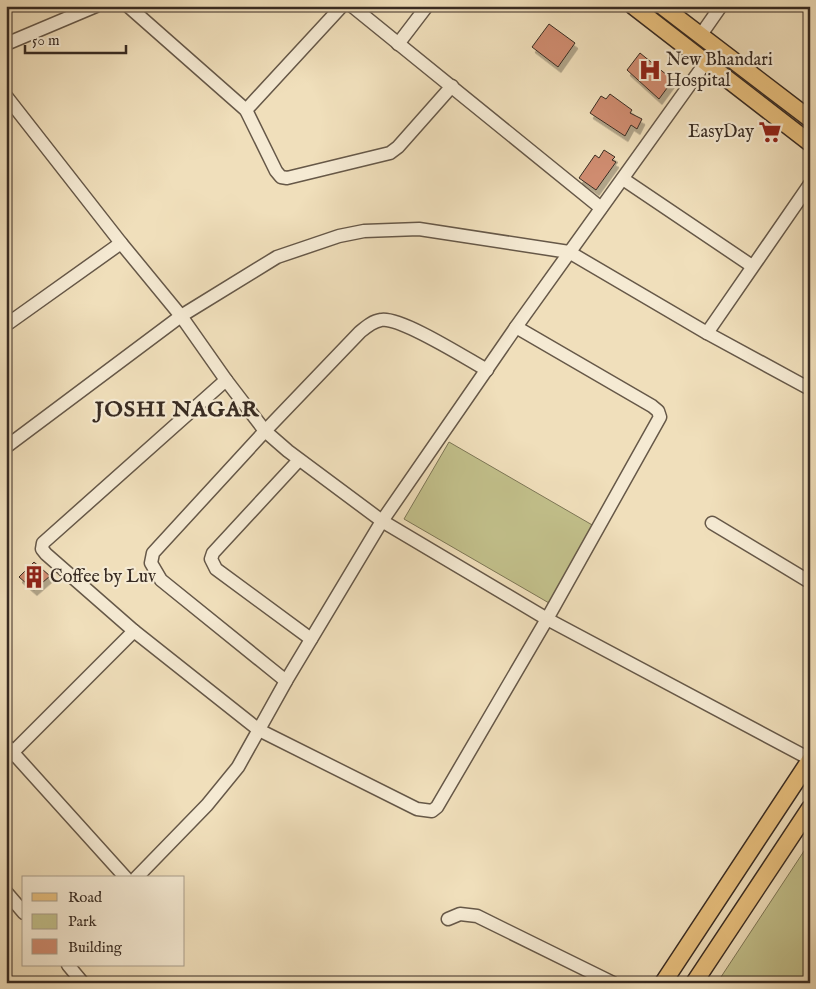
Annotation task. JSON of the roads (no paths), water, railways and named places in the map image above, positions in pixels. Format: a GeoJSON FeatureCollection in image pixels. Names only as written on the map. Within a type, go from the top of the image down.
{"type":"FeatureCollection","features":[{"type":"Feature","properties":{"kind":"main road"},"geometry":{"type":"LineString","coordinates":[[633,6],[810,143]]}},
{"type":"Feature","properties":{"kind":"main road"},"geometry":{"type":"LineString","coordinates":[[662,6],[810,119]]}},
{"type":"Feature","properties":{"kind":"main road"},"geometry":{"type":"LineString","coordinates":[[663,983],[810,760]]}},
{"type":"Feature","properties":{"kind":"main road"},"geometry":{"type":"LineString","coordinates":[[694,983],[810,808]]}},
{"type":"Feature","properties":{"kind":"street"},"geometry":{"type":"LineString","coordinates":[[6,44],[96,6]]}},
{"type":"Feature","properties":{"kind":"street"},"geometry":{"type":"LineString","coordinates":[[128,6],[246,110],[276,172],[281,177],[294,178],[390,153],[398,147],[452,86]]}},
{"type":"Feature","properties":{"kind":"street"},"geometry":{"type":"LineString","coordinates":[[246,110],[342,6]]}},
{"type":"Feature","properties":{"kind":"street"},"geometry":{"type":"LineString","coordinates":[[352,6],[601,208]]}},
{"type":"Feature","properties":{"kind":"street"},"geometry":{"type":"LineString","coordinates":[[398,44],[427,6]]}},
{"type":"Feature","properties":{"kind":"street"},"geometry":{"type":"LineString","coordinates":[[700,36],[721,6]]}},
{"type":"Feature","properties":{"kind":"street"},"geometry":{"type":"LineString","coordinates":[[138,876],[224,786],[382,521],[516,327],[706,62]]}},
{"type":"Feature","properties":{"kind":"street"},"geometry":{"type":"LineString","coordinates":[[6,96],[121,243],[181,316],[226,380],[265,430],[299,460],[382,521],[547,619],[810,760]]}},
{"type":"Feature","properties":{"kind":"street"},"geometry":{"type":"LineString","coordinates":[[623,179],[752,266]]}},
{"type":"Feature","properties":{"kind":"street"},"geometry":{"type":"LineString","coordinates":[[707,333],[810,184]]}},
{"type":"Feature","properties":{"kind":"street"},"geometry":{"type":"LineString","coordinates":[[6,447],[181,316],[277,257],[339,236],[364,231],[419,229],[569,252],[707,333],[810,389]]}},
{"type":"Feature","properties":{"kind":"street"},"geometry":{"type":"LineString","coordinates":[[6,325],[121,243]]}},
{"type":"Feature","properties":{"kind":"street"},"geometry":{"type":"LineString","coordinates":[[286,681],[161,580],[151,563],[153,554],[265,430],[360,332],[381,320],[402,323],[487,370]]}},
{"type":"Feature","properties":{"kind":"street"},"geometry":{"type":"LineString","coordinates":[[226,380],[43,543],[42,549],[134,631],[259,730],[416,809],[432,811],[437,807],[547,619],[658,423],[660,414],[652,406],[516,327]]}},
{"type":"Feature","properties":{"kind":"street"},"geometry":{"type":"LineString","coordinates":[[299,460],[213,553],[211,559],[216,569],[311,639]]}},
{"type":"Feature","properties":{"kind":"street"},"geometry":{"type":"LineString","coordinates":[[712,523],[810,582]]}},
{"type":"Feature","properties":{"kind":"street"},"geometry":{"type":"LineString","coordinates":[[124,876],[8,752],[134,631]]}},
{"type":"Feature","properties":{"kind":"street"},"geometry":{"type":"LineString","coordinates":[[6,892],[22,911]]}},
{"type":"Feature","properties":{"kind":"street"},"geometry":{"type":"LineString","coordinates":[[448,919],[460,914],[477,916],[613,983]]}},
{"type":"Feature","properties":{"kind":"street"},"geometry":{"type":"LineString","coordinates":[[69,966],[83,983]]}},
{"type":"Feature","properties":{"kind":"place","name":"New Bhandari Hospital"},"geometry":{"type":"Point","coordinates":[650,70]}},
{"type":"Feature","properties":{"kind":"place","name":"EasyDay"},"geometry":{"type":"Point","coordinates":[770,132]}},
{"type":"Feature","properties":{"kind":"place","name":"Coffee by Luv"},"geometry":{"type":"Point","coordinates":[34,577]}},
{"type":"Feature","properties":{"kind":"district","name":"JOSHI NAGAR"},"geometry":{"type":"Point","coordinates":[177,410]}}]}
